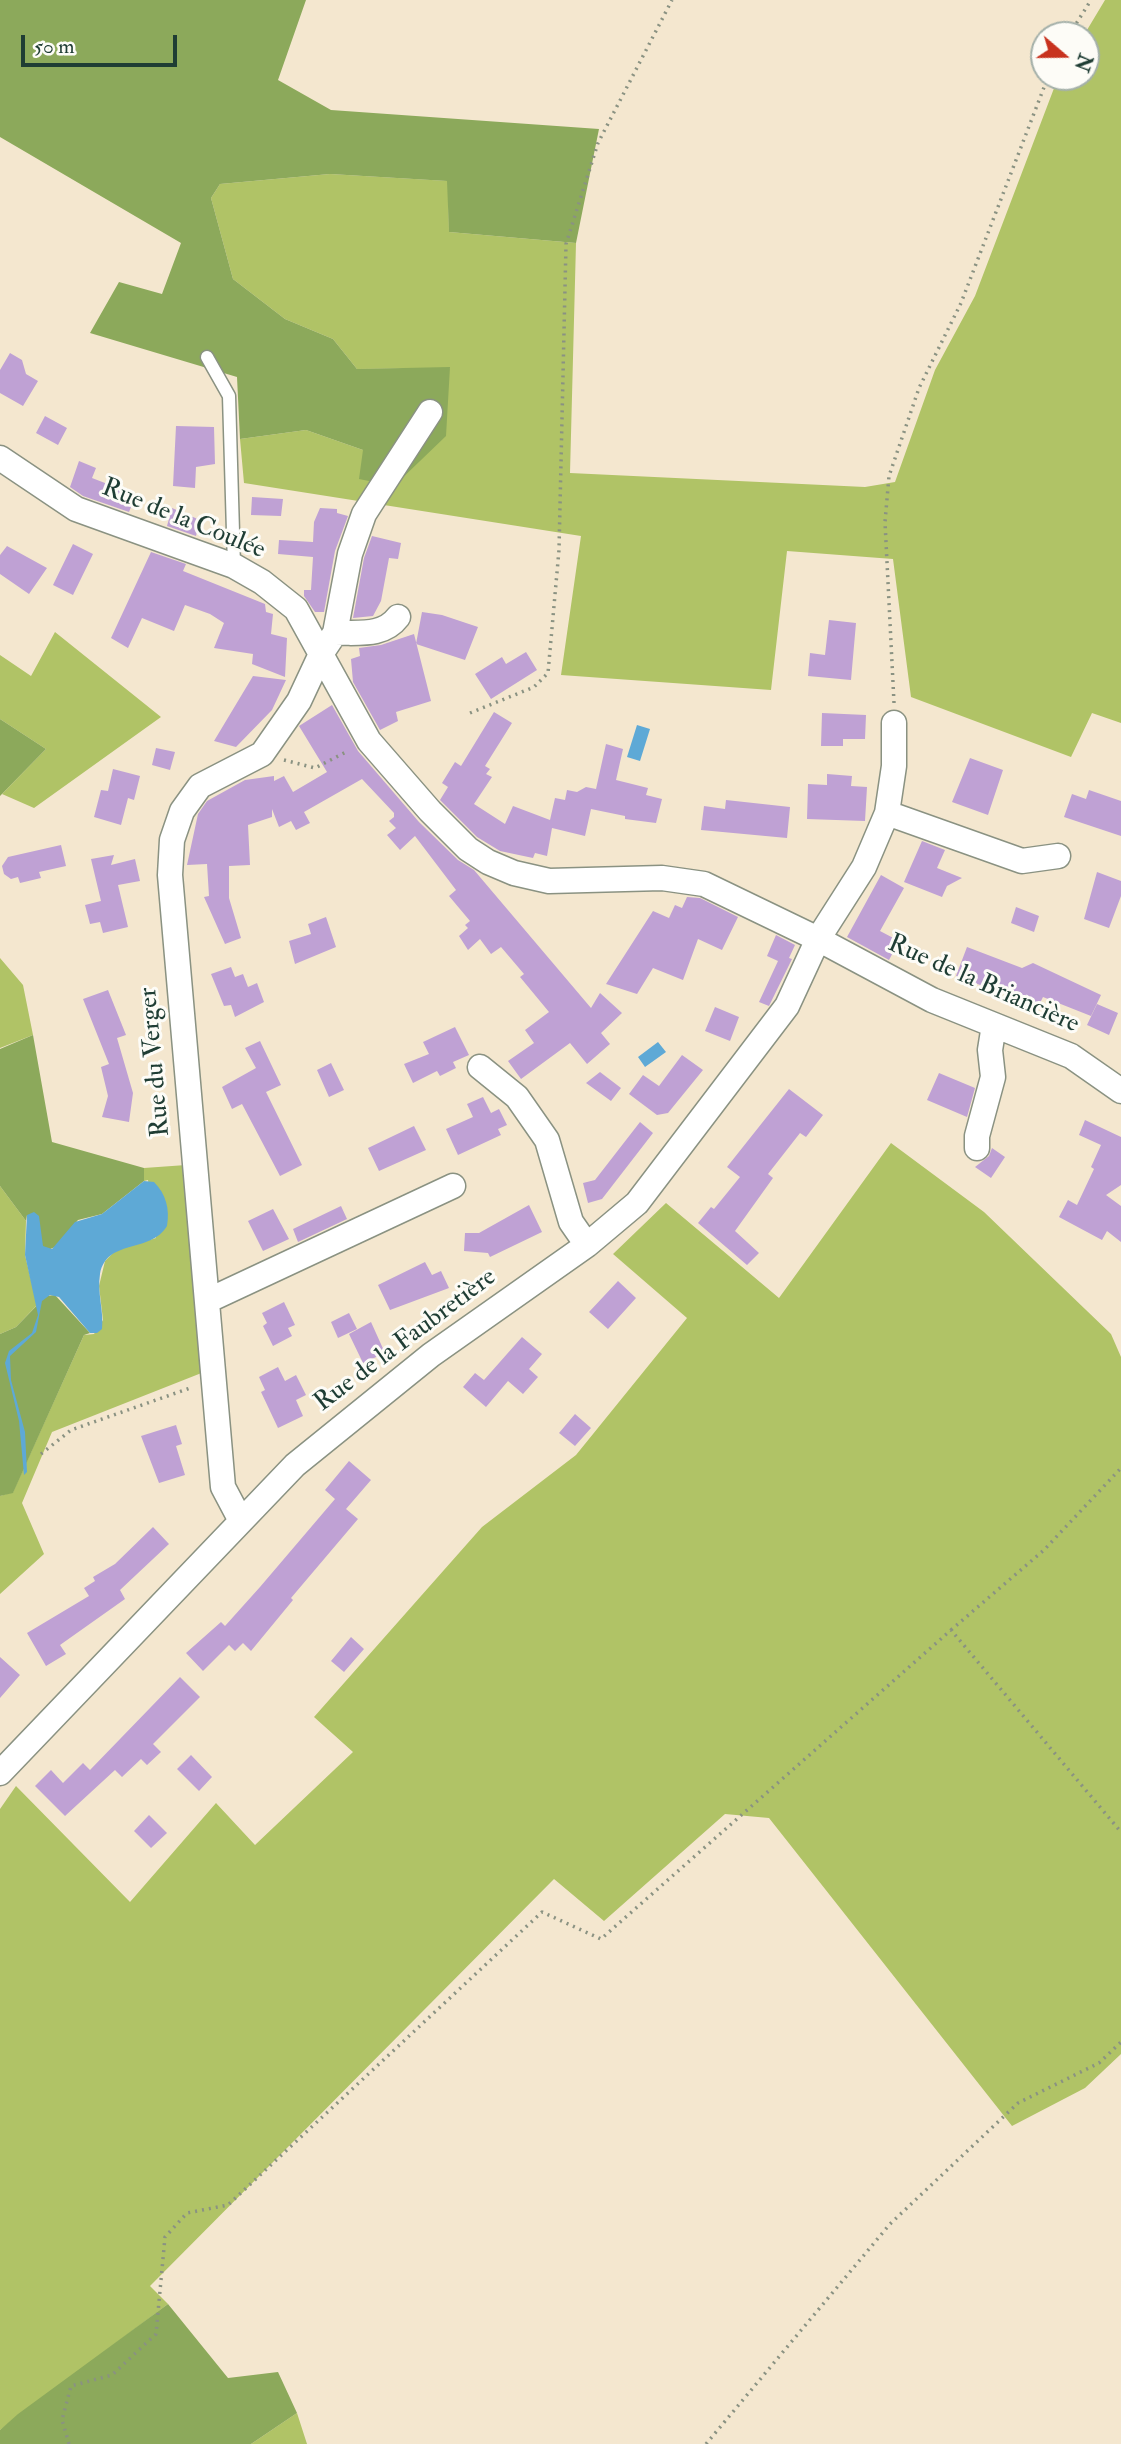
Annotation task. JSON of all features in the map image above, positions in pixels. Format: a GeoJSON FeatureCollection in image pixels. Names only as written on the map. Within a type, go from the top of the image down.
{"type":"FeatureCollection","features":[{"type":"Feature","properties":{"kind":"street"},"geometry":{"type":"LineString","coordinates":[[398,617],[391,626],[363,635],[335,633],[350,554],[364,513],[430,412]]}},
{"type":"Feature","properties":{"kind":"street","name":"Rue de la Coulée"},"geometry":{"type":"LineString","coordinates":[[0,458],[76,509],[234,566],[262,582],[296,609],[369,741],[468,849],[488,863],[513,873],[562,881],[662,878]]}},
{"type":"Feature","properties":{"kind":"street","name":"Rue du Verger"},"geometry":{"type":"LineString","coordinates":[[241,1521],[223,1487],[170,875],[173,840],[182,811],[200,786],[262,754],[299,701],[321,653],[335,633]]}},
{"type":"Feature","properties":{"kind":"street","name":"Rue de la Faubretière"},"geometry":{"type":"LineString","coordinates":[[0,1773],[295,1465],[431,1355],[587,1245],[637,1203],[787,1006],[818,939],[864,867],[887,813],[894,766],[894,723]]}},
{"type":"Feature","properties":{"kind":"street"},"geometry":{"type":"LineString","coordinates":[[887,813],[1022,861],[1058,856]]}},
{"type":"Feature","properties":{"kind":"street","name":"Rue de la Briancière"},"geometry":{"type":"LineString","coordinates":[[662,878],[704,884],[818,939],[932,1000],[1071,1056],[1121,1091]]}},
{"type":"Feature","properties":{"kind":"street"},"geometry":{"type":"LineString","coordinates":[[977,1148],[976,1136],[993,1077],[990,1050],[994,1025]]}},
{"type":"Feature","properties":{"kind":"street"},"geometry":{"type":"LineString","coordinates":[[480,1067],[517,1097],[547,1140],[571,1222],[587,1245]]}},
{"type":"Feature","properties":{"kind":"street"},"geometry":{"type":"LineString","coordinates":[[207,1301],[453,1186]]}},
{"type":"Feature","properties":{"kind":"lane"},"geometry":{"type":"LineString","coordinates":[[207,357],[229,396],[234,566]]}},
{"type":"Feature","properties":{"kind":"path"},"geometry":{"type":"LineString","coordinates":[[470,713],[534,687],[548,673],[559,550],[566,244],[598,144],[671,0]]}},
{"type":"Feature","properties":{"kind":"path"},"geometry":{"type":"LineString","coordinates":[[1078,21],[1091,0]]}},
{"type":"Feature","properties":{"kind":"path"},"geometry":{"type":"LineString","coordinates":[[894,723],[885,522],[889,476],[919,388],[961,303],[1043,91]]}},
{"type":"Feature","properties":{"kind":"path"},"geometry":{"type":"LineString","coordinates":[[262,754],[315,768],[369,741]]}},
{"type":"Feature","properties":{"kind":"path"},"geometry":{"type":"LineString","coordinates":[[41,1454],[71,1430],[199,1385],[215,1391]]}},
{"type":"Feature","properties":{"kind":"path"},"geometry":{"type":"LineString","coordinates":[[69,2444],[62,2420],[71,2386],[112,2375],[156,2334],[165,2237],[187,2213],[228,2205],[542,1912],[601,1939],[1044,1550],[1121,1468]]}},
{"type":"Feature","properties":{"kind":"path"},"geometry":{"type":"LineString","coordinates":[[951,1630],[1121,1832]]}},
{"type":"Feature","properties":{"kind":"path"},"geometry":{"type":"LineString","coordinates":[[706,2444],[890,2224],[1018,2103],[1099,2063],[1121,2042]]}},
{"type":"Feature","properties":{"kind":"green space"},"geometry":{"type":"Polygon","coordinates":[[[0,0],[306,0],[278,80],[331,110],[599,129],[576,243],[449,232],[447,181],[330,174],[220,184],[211,198],[233,279],[285,319],[333,339],[357,369],[450,367],[446,436],[394,486],[359,479],[363,450],[306,430],[240,439],[237,377],[90,333],[119,282],[162,294],[181,243],[0,137],[0,0]]]}},
{"type":"Feature","properties":{"kind":"green space"},"geometry":{"type":"Polygon","coordinates":[[[1105,0],[1121,0],[1121,723],[1092,713],[1071,757],[911,697],[893,559],[787,551],[771,690],[561,675],[581,536],[244,483],[240,439],[306,430],[363,450],[450,368],[357,369],[333,339],[285,319],[233,279],[211,198],[220,184],[330,174],[448,181],[449,232],[576,243],[570,473],[865,487],[895,482],[935,370],[975,296],[1053,91],[1100,91],[1100,21],[1092,21],[1105,0]]]}},
{"type":"Feature","properties":{"kind":"green space"},"geometry":{"type":"Polygon","coordinates":[[[55,632],[161,717],[34,808],[2,794],[46,749],[0,719],[0,655],[31,676],[55,632]]]}},
{"type":"Feature","properties":{"kind":"green space"},"geometry":{"type":"Polygon","coordinates":[[[0,719],[46,749],[0,796],[0,719]]]}},
{"type":"Feature","properties":{"kind":"green space"},"geometry":{"type":"Polygon","coordinates":[[[0,958],[23,985],[33,1035],[0,1048],[0,958]]]}},
{"type":"Feature","properties":{"kind":"green space"},"geometry":{"type":"Polygon","coordinates":[[[33,1035],[52,1142],[144,1168],[144,1181],[102,1214],[78,1220],[55,1247],[48,1250],[43,1247],[27,1215],[26,1221],[0,1186],[0,1049],[33,1035]]]}},
{"type":"Feature","properties":{"kind":"green space"},"geometry":{"type":"Polygon","coordinates":[[[891,1143],[984,1212],[1111,1334],[1121,1357],[1121,2054],[1085,2088],[1012,2126],[769,1818],[725,1814],[604,1921],[554,1879],[150,2286],[168,2304],[0,2430],[0,1809],[16,1786],[130,1902],[216,1803],[255,1845],[353,1752],[314,1717],[482,1527],[576,1455],[687,1318],[613,1254],[666,1203],[779,1298],[891,1143]]]}},
{"type":"Feature","properties":{"kind":"green space"},"geometry":{"type":"Polygon","coordinates":[[[186,1165],[204,1372],[52,1432],[22,1503],[44,1554],[0,1594],[0,1496],[13,1492],[84,1335],[94,1334],[103,1320],[99,1286],[105,1261],[116,1250],[156,1238],[148,1180],[144,1181],[144,1168],[186,1165]]]}},
{"type":"Feature","properties":{"kind":"green space"},"geometry":{"type":"Polygon","coordinates":[[[0,1186],[26,1221],[25,1255],[37,1305],[16,1327],[0,1334],[0,1186]]]}},
{"type":"Feature","properties":{"kind":"green space"},"geometry":{"type":"Polygon","coordinates":[[[55,1295],[90,1333],[84,1335],[13,1493],[0,1496],[0,1334],[16,1327],[46,1296],[55,1295]]]}},
{"type":"Feature","properties":{"kind":"green space"},"geometry":{"type":"Polygon","coordinates":[[[168,2304],[228,2378],[278,2372],[297,2413],[251,2444],[0,2444],[0,2430],[18,2414],[168,2304]]]}},
{"type":"Feature","properties":{"kind":"green space"},"geometry":{"type":"Polygon","coordinates":[[[297,2413],[307,2444],[251,2444],[297,2413]]]}},
{"type":"Feature","properties":{"kind":"water"},"geometry":{"type":"Polygon","coordinates":[[[637,725],[650,729],[640,761],[627,757],[637,725]]]}},
{"type":"Feature","properties":{"kind":"water"},"geometry":{"type":"Polygon","coordinates":[[[658,1042],[666,1052],[645,1067],[638,1057],[658,1042]]]}},
{"type":"Feature","properties":{"kind":"water"},"geometry":{"type":"Polygon","coordinates":[[[144,1181],[154,1182],[164,1197],[168,1214],[167,1226],[160,1235],[120,1250],[104,1263],[99,1281],[102,1329],[97,1333],[90,1333],[59,1297],[50,1295],[42,1301],[36,1332],[10,1356],[11,1380],[25,1432],[27,1472],[24,1475],[19,1421],[5,1363],[9,1351],[32,1333],[38,1315],[25,1255],[27,1215],[34,1212],[39,1216],[43,1246],[52,1249],[75,1222],[102,1214],[144,1181]]]}},
{"type":"Feature","properties":{"kind":"building"},"geometry":{"type":"Polygon","coordinates":[[[10,353],[22,360],[26,374],[38,381],[23,406],[0,393],[0,370],[10,353]]]}},
{"type":"Feature","properties":{"kind":"building"},"geometry":{"type":"Polygon","coordinates":[[[45,416],[67,428],[58,445],[36,433],[45,416]]]}},
{"type":"Feature","properties":{"kind":"building"},"geometry":{"type":"Polygon","coordinates":[[[176,426],[214,427],[215,464],[196,467],[195,488],[173,486],[176,426]]]}},
{"type":"Feature","properties":{"kind":"building"},"geometry":{"type":"Polygon","coordinates":[[[79,461],[96,468],[92,478],[136,495],[129,512],[83,496],[70,487],[79,461]]]}},
{"type":"Feature","properties":{"kind":"building"},"geometry":{"type":"Polygon","coordinates":[[[252,497],[283,499],[281,516],[251,515],[252,497]]]}},
{"type":"Feature","properties":{"kind":"building"},"geometry":{"type":"Polygon","coordinates":[[[172,508],[200,520],[196,536],[167,526],[172,508]]]}},
{"type":"Feature","properties":{"kind":"building"},"geometry":{"type":"Polygon","coordinates":[[[320,508],[337,509],[337,513],[348,516],[335,551],[324,612],[315,612],[304,596],[304,590],[311,590],[313,557],[278,554],[279,540],[313,542],[314,522],[320,508]]]}},
{"type":"Feature","properties":{"kind":"building"},"geometry":{"type":"Polygon","coordinates":[[[372,536],[401,543],[398,559],[389,558],[381,601],[373,616],[353,618],[364,558],[372,536]]]}},
{"type":"Feature","properties":{"kind":"building"},"geometry":{"type":"Polygon","coordinates":[[[73,544],[93,554],[73,595],[53,585],[73,544]]]}},
{"type":"Feature","properties":{"kind":"building"},"geometry":{"type":"Polygon","coordinates":[[[7,546],[47,568],[29,594],[0,574],[0,555],[7,546]]]}},
{"type":"Feature","properties":{"kind":"building"},"geometry":{"type":"Polygon","coordinates":[[[151,552],[186,564],[183,571],[265,604],[266,612],[273,614],[271,634],[287,638],[285,677],[252,664],[253,654],[214,648],[224,623],[210,614],[185,605],[174,631],[142,618],[128,648],[111,638],[151,552]]]}},
{"type":"Feature","properties":{"kind":"building"},"geometry":{"type":"Polygon","coordinates":[[[422,612],[442,615],[478,627],[465,660],[416,644],[422,612]]]}},
{"type":"Feature","properties":{"kind":"building"},"geometry":{"type":"Polygon","coordinates":[[[829,620],[856,623],[851,680],[808,676],[810,653],[825,655],[829,620]]]}},
{"type":"Feature","properties":{"kind":"building"},"geometry":{"type":"Polygon","coordinates":[[[414,634],[431,701],[396,712],[398,721],[380,730],[353,682],[351,659],[360,656],[359,648],[381,645],[414,634]]]}},
{"type":"Feature","properties":{"kind":"building"},"geometry":{"type":"Polygon","coordinates":[[[526,652],[537,670],[491,699],[475,674],[502,657],[506,664],[526,652]]]}},
{"type":"Feature","properties":{"kind":"building"},"geometry":{"type":"Polygon","coordinates":[[[253,676],[286,680],[272,710],[236,747],[214,741],[253,676]]]}},
{"type":"Feature","properties":{"kind":"building"},"geometry":{"type":"Polygon","coordinates":[[[332,705],[358,751],[419,822],[458,860],[474,870],[591,1008],[600,993],[622,1013],[601,1033],[610,1044],[587,1064],[570,1043],[521,1079],[508,1061],[534,1043],[525,1030],[549,1012],[520,977],[524,974],[501,947],[491,954],[480,939],[468,950],[459,936],[468,928],[465,925],[470,921],[449,896],[456,890],[415,836],[400,850],[387,835],[396,828],[389,821],[394,817],[394,813],[362,779],[304,812],[310,823],[296,830],[291,821],[279,827],[272,809],[272,817],[248,825],[250,865],[229,866],[229,898],[241,938],[225,944],[204,897],[209,896],[207,864],[187,865],[198,814],[207,801],[245,780],[274,776],[274,781],[284,776],[293,792],[327,772],[299,726],[332,705]]]}},
{"type":"Feature","properties":{"kind":"building"},"geometry":{"type":"Polygon","coordinates":[[[494,712],[512,723],[485,766],[490,769],[486,774],[492,777],[474,804],[505,824],[513,806],[550,820],[555,798],[565,800],[567,790],[577,792],[586,787],[596,789],[606,744],[623,749],[616,780],[648,788],[646,795],[662,799],[656,823],[625,819],[625,816],[591,809],[585,836],[552,828],[547,856],[535,853],[533,858],[500,851],[477,837],[440,800],[448,787],[442,783],[455,762],[461,766],[494,712]]]}},
{"type":"Feature","properties":{"kind":"building"},"geometry":{"type":"Polygon","coordinates":[[[822,713],[866,715],[865,739],[843,739],[843,746],[821,746],[822,713]]]}},
{"type":"Feature","properties":{"kind":"building"},"geometry":{"type":"Polygon","coordinates":[[[156,748],[175,752],[170,770],[152,765],[156,748]]]}},
{"type":"Feature","properties":{"kind":"building"},"geometry":{"type":"Polygon","coordinates":[[[970,758],[1003,770],[988,815],[952,802],[970,758]]]}},
{"type":"Feature","properties":{"kind":"building"},"geometry":{"type":"Polygon","coordinates":[[[113,769],[140,776],[134,800],[128,798],[121,825],[94,817],[101,790],[108,791],[113,769]]]}},
{"type":"Feature","properties":{"kind":"building"},"geometry":{"type":"Polygon","coordinates":[[[827,774],[852,776],[851,786],[867,787],[865,821],[807,819],[808,784],[827,785],[827,774]]]}},
{"type":"Feature","properties":{"kind":"building"},"geometry":{"type":"Polygon","coordinates":[[[1089,790],[1121,801],[1121,836],[1064,817],[1072,794],[1086,799],[1089,790]]]}},
{"type":"Feature","properties":{"kind":"building"},"geometry":{"type":"Polygon","coordinates":[[[726,800],[790,807],[787,838],[701,830],[704,806],[725,809],[726,800]]]}},
{"type":"Feature","properties":{"kind":"building"},"geometry":{"type":"Polygon","coordinates":[[[922,841],[945,850],[937,868],[962,878],[947,886],[942,897],[904,882],[922,841]]]}},
{"type":"Feature","properties":{"kind":"building"},"geometry":{"type":"Polygon","coordinates":[[[61,845],[66,866],[39,872],[41,878],[20,883],[18,877],[11,879],[4,874],[2,866],[8,857],[61,845]]]}},
{"type":"Feature","properties":{"kind":"building"},"geometry":{"type":"Polygon","coordinates":[[[114,855],[111,865],[135,859],[140,881],[118,885],[128,927],[103,933],[100,922],[90,924],[85,905],[101,901],[91,859],[114,855]]]}},
{"type":"Feature","properties":{"kind":"building"},"geometry":{"type":"Polygon","coordinates":[[[1097,872],[1121,881],[1121,896],[1109,928],[1084,919],[1097,872]]]}},
{"type":"Feature","properties":{"kind":"building"},"geometry":{"type":"Polygon","coordinates":[[[881,875],[904,888],[880,931],[899,941],[889,960],[847,937],[881,875]]]}},
{"type":"Feature","properties":{"kind":"building"},"geometry":{"type":"Polygon","coordinates":[[[687,897],[700,898],[738,917],[722,950],[698,939],[683,980],[653,968],[637,994],[606,984],[653,911],[669,918],[675,905],[682,908],[687,897]]]}},
{"type":"Feature","properties":{"kind":"building"},"geometry":{"type":"Polygon","coordinates":[[[1016,907],[1039,916],[1034,932],[1011,923],[1016,907]]]}},
{"type":"Feature","properties":{"kind":"building"},"geometry":{"type":"Polygon","coordinates":[[[326,917],[336,947],[295,964],[289,941],[311,934],[308,924],[326,917]]]}},
{"type":"Feature","properties":{"kind":"building"},"geometry":{"type":"Polygon","coordinates":[[[776,935],[795,945],[789,958],[792,959],[769,1006],[759,1002],[778,961],[767,956],[776,935]]]}},
{"type":"Feature","properties":{"kind":"building"},"geometry":{"type":"Polygon","coordinates":[[[967,947],[1022,968],[1033,963],[1101,995],[1091,1016],[1043,997],[1039,1005],[999,992],[956,976],[967,947]]]}},
{"type":"Feature","properties":{"kind":"building"},"geometry":{"type":"Polygon","coordinates":[[[231,967],[235,977],[243,974],[248,987],[257,983],[264,1002],[235,1017],[231,1005],[224,1006],[211,974],[231,967]]]}},
{"type":"Feature","properties":{"kind":"building"},"geometry":{"type":"Polygon","coordinates":[[[108,990],[126,1035],[117,1038],[133,1093],[129,1122],[102,1117],[108,1096],[101,1067],[109,1064],[83,999],[108,990]]]}},
{"type":"Feature","properties":{"kind":"building"},"geometry":{"type":"Polygon","coordinates":[[[1097,1004],[1118,1013],[1109,1035],[1087,1025],[1097,1004]]]}},
{"type":"Feature","properties":{"kind":"building"},"geometry":{"type":"Polygon","coordinates":[[[715,1007],[739,1017],[730,1041],[705,1031],[715,1007]]]}},
{"type":"Feature","properties":{"kind":"building"},"geometry":{"type":"Polygon","coordinates":[[[455,1027],[469,1055],[453,1062],[456,1068],[440,1076],[437,1071],[413,1083],[404,1064],[429,1054],[423,1042],[455,1027]]]}},
{"type":"Feature","properties":{"kind":"building"},"geometry":{"type":"Polygon","coordinates":[[[260,1041],[281,1085],[266,1092],[302,1165],[280,1176],[242,1104],[232,1109],[222,1087],[256,1068],[245,1048],[260,1041]]]}},
{"type":"Feature","properties":{"kind":"building"},"geometry":{"type":"Polygon","coordinates":[[[682,1055],[703,1070],[668,1113],[657,1115],[629,1094],[643,1075],[659,1086],[682,1055]]]}},
{"type":"Feature","properties":{"kind":"building"},"geometry":{"type":"Polygon","coordinates":[[[331,1063],[344,1090],[329,1097],[317,1070],[331,1063]]]}},
{"type":"Feature","properties":{"kind":"building"},"geometry":{"type":"Polygon","coordinates":[[[600,1072],[621,1088],[611,1101],[586,1083],[600,1072]]]}},
{"type":"Feature","properties":{"kind":"building"},"geometry":{"type":"Polygon","coordinates":[[[939,1073],[975,1088],[967,1117],[927,1100],[939,1073]]]}},
{"type":"Feature","properties":{"kind":"building"},"geometry":{"type":"Polygon","coordinates":[[[789,1089],[823,1115],[806,1137],[800,1133],[768,1174],[773,1178],[735,1231],[759,1253],[747,1265],[698,1223],[711,1207],[714,1209],[740,1177],[727,1167],[789,1089]]]}},
{"type":"Feature","properties":{"kind":"building"},"geometry":{"type":"Polygon","coordinates":[[[483,1097],[491,1113],[499,1109],[507,1125],[498,1129],[501,1135],[458,1155],[446,1129],[473,1117],[467,1104],[483,1097]]]}},
{"type":"Feature","properties":{"kind":"building"},"geometry":{"type":"Polygon","coordinates":[[[1085,1120],[1121,1137],[1121,1185],[1106,1195],[1121,1206],[1121,1242],[1107,1231],[1102,1240],[1059,1217],[1068,1200],[1077,1205],[1094,1169],[1091,1167],[1101,1145],[1079,1135],[1085,1120]]]}},
{"type":"Feature","properties":{"kind":"building"},"geometry":{"type":"Polygon","coordinates":[[[640,1122],[653,1133],[602,1199],[588,1203],[583,1183],[595,1180],[640,1122]]]}},
{"type":"Feature","properties":{"kind":"building"},"geometry":{"type":"Polygon","coordinates":[[[414,1126],[426,1150],[379,1171],[368,1148],[414,1126]]]}},
{"type":"Feature","properties":{"kind":"building"},"geometry":{"type":"Polygon","coordinates":[[[992,1148],[1005,1157],[991,1178],[975,1167],[989,1156],[992,1148]]]}},
{"type":"Feature","properties":{"kind":"building"},"geometry":{"type":"Polygon","coordinates":[[[529,1205],[542,1232],[490,1257],[488,1253],[464,1251],[465,1233],[479,1233],[529,1205]]]}},
{"type":"Feature","properties":{"kind":"building"},"geometry":{"type":"Polygon","coordinates":[[[341,1206],[347,1219],[298,1242],[293,1229],[341,1206]]]}},
{"type":"Feature","properties":{"kind":"building"},"geometry":{"type":"Polygon","coordinates":[[[273,1209],[289,1239],[263,1251],[248,1221],[273,1209]]]}},
{"type":"Feature","properties":{"kind":"building"},"geometry":{"type":"Polygon","coordinates":[[[425,1262],[432,1275],[441,1271],[449,1288],[390,1310],[378,1285],[425,1262]]]}},
{"type":"Feature","properties":{"kind":"building"},"geometry":{"type":"Polygon","coordinates":[[[618,1281],[636,1298],[608,1329],[589,1312],[618,1281]]]}},
{"type":"Feature","properties":{"kind":"building"},"geometry":{"type":"Polygon","coordinates":[[[284,1302],[295,1325],[288,1328],[292,1336],[273,1346],[263,1326],[267,1323],[262,1313],[284,1302]]]}},
{"type":"Feature","properties":{"kind":"building"},"geometry":{"type":"Polygon","coordinates":[[[349,1313],[357,1329],[338,1338],[331,1322],[349,1313]]]}},
{"type":"Feature","properties":{"kind":"building"},"geometry":{"type":"Polygon","coordinates":[[[371,1322],[385,1353],[363,1363],[349,1334],[371,1322]]]}},
{"type":"Feature","properties":{"kind":"building"},"geometry":{"type":"Polygon","coordinates":[[[522,1337],[542,1354],[529,1369],[538,1377],[523,1394],[508,1381],[486,1407],[463,1387],[475,1373],[484,1380],[522,1337]]]}},
{"type":"Feature","properties":{"kind":"building"},"geometry":{"type":"Polygon","coordinates":[[[278,1367],[285,1381],[296,1375],[306,1395],[296,1400],[303,1416],[278,1428],[261,1392],[265,1390],[259,1377],[278,1367]]]}},
{"type":"Feature","properties":{"kind":"building"},"geometry":{"type":"Polygon","coordinates":[[[575,1414],[591,1428],[575,1446],[559,1433],[575,1414]]]}},
{"type":"Feature","properties":{"kind":"building"},"geometry":{"type":"Polygon","coordinates":[[[176,1425],[182,1444],[176,1446],[185,1475],[159,1483],[141,1436],[176,1425]]]}},
{"type":"Feature","properties":{"kind":"building"},"geometry":{"type":"Polygon","coordinates":[[[349,1461],[371,1480],[346,1509],[358,1519],[291,1598],[293,1600],[251,1651],[243,1643],[235,1651],[229,1645],[203,1671],[186,1653],[221,1622],[225,1626],[335,1499],[325,1490],[349,1461]]]}},
{"type":"Feature","properties":{"kind":"building"},"geometry":{"type":"Polygon","coordinates":[[[153,1527],[169,1544],[120,1590],[125,1599],[60,1645],[66,1654],[46,1666],[27,1633],[89,1596],[84,1588],[95,1581],[93,1577],[115,1564],[153,1527]]]}},
{"type":"Feature","properties":{"kind":"building"},"geometry":{"type":"Polygon","coordinates":[[[351,1637],[364,1649],[344,1672],[331,1661],[351,1637]]]}},
{"type":"Feature","properties":{"kind":"building"},"geometry":{"type":"Polygon","coordinates":[[[0,1657],[20,1675],[0,1698],[0,1657]]]}},
{"type":"Feature","properties":{"kind":"building"},"geometry":{"type":"Polygon","coordinates":[[[180,1677],[200,1697],[153,1744],[161,1752],[147,1765],[141,1759],[122,1777],[115,1770],[65,1816],[35,1786],[51,1770],[63,1783],[83,1763],[90,1770],[180,1677]]]}},
{"type":"Feature","properties":{"kind":"building"},"geometry":{"type":"Polygon","coordinates":[[[191,1755],[212,1777],[199,1791],[177,1769],[191,1755]]]}},
{"type":"Feature","properties":{"kind":"building"},"geometry":{"type":"Polygon","coordinates":[[[149,1815],[167,1833],[151,1848],[134,1831],[149,1815]]]}}]}
